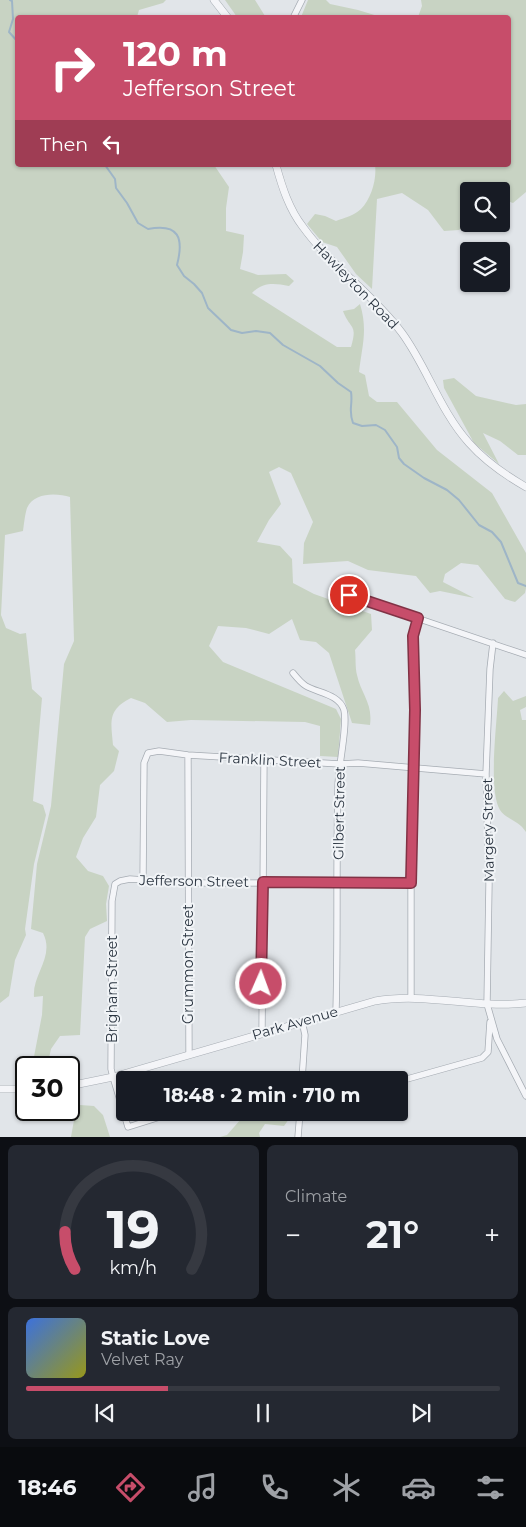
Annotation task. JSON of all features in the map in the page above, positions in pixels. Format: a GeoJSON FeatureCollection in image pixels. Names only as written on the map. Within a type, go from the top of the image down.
{"type":"FeatureCollection","features":[{"type":"Feature","properties":{"kind":"street"},"geometry":{"type":"LineString","coordinates":[[214,0],[226,15]]}},
{"type":"Feature","properties":{"kind":"street"},"geometry":{"type":"LineString","coordinates":[[294,15],[302,0]]}},
{"type":"Feature","properties":{"kind":"street","name":"Hawleyton Road"},"geometry":{"type":"LineString","coordinates":[[277,167],[290,204],[302,227],[402,332],[424,366],[452,420],[468,442],[493,465],[526,486]]}},
{"type":"Feature","properties":{"kind":"street"},"geometry":{"type":"LineString","coordinates":[[337,592],[526,655]]}},
{"type":"Feature","properties":{"kind":"street"},"geometry":{"type":"LineString","coordinates":[[411,998],[414,768],[413,636],[418,618]]}},
{"type":"Feature","properties":{"kind":"street","name":"Margery Street"},"geometry":{"type":"LineString","coordinates":[[490,1017],[487,1004],[489,884],[486,774],[490,668],[493,644]]}},
{"type":"Feature","properties":{"kind":"street","name":"Gilbert Street"},"geometry":{"type":"LineString","coordinates":[[293,673],[309,688],[326,693],[339,703],[344,710],[338,784],[336,1012]]}},
{"type":"Feature","properties":{"kind":"street","name":"Franklin Street"},"geometry":{"type":"LineString","coordinates":[[143,880],[143,796],[148,753],[159,751],[188,755],[340,764],[358,763],[486,774]]}},
{"type":"Feature","properties":{"kind":"street","name":"Grummon Street"},"geometry":{"type":"LineString","coordinates":[[188,755],[189,1054]]}},
{"type":"Feature","properties":{"kind":"street"},"geometry":{"type":"LineString","coordinates":[[262,1033],[264,759]]}},
{"type":"Feature","properties":{"kind":"street","name":"Jefferson Street"},"geometry":{"type":"LineString","coordinates":[[112,901],[112,891],[117,882],[130,879],[188,882],[411,883]]}},
{"type":"Feature","properties":{"kind":"street","name":"Brigham Street"},"geometry":{"type":"LineString","coordinates":[[112,901],[111,1069],[116,1087]]}},
{"type":"Feature","properties":{"kind":"street","name":"Park Avenue"},"geometry":{"type":"LineString","coordinates":[[80,1084],[113,1077],[375,1001],[411,998],[487,1004],[526,1003]]}},
{"type":"Feature","properties":{"kind":"street"},"geometry":{"type":"LineString","coordinates":[[408,1080],[485,1056],[489,1046],[490,1017]]}},
{"type":"Feature","properties":{"kind":"street"},"geometry":{"type":"LineString","coordinates":[[490,1017],[497,1039],[526,1096]]}},
{"type":"Feature","properties":{"kind":"street"},"geometry":{"type":"LineString","coordinates":[[302,1021],[305,1035],[303,1071]]}},
{"type":"Feature","properties":{"kind":"street"},"geometry":{"type":"LineString","coordinates":[[0,1089],[15,1089]]}},
{"type":"Feature","properties":{"kind":"street","name":"Brigham Street"},"geometry":{"type":"LineString","coordinates":[[126,1121],[128,1127],[147,1121]]}},
{"type":"Feature","properties":{"kind":"street"},"geometry":{"type":"LineString","coordinates":[[298,1137],[299,1121]]}},
{"type":"Feature","properties":{"kind":"green space"},"geometry":{"type":"Polygon","coordinates":[[[0,0],[166,0],[163,3],[139,10],[138,15],[15,15],[15,167],[215,167],[229,187],[226,208],[226,231],[244,235],[240,269],[258,275],[286,274],[294,281],[289,286],[265,285],[252,293],[337,347],[351,347],[354,334],[343,311],[354,309],[360,304],[364,330],[359,372],[365,375],[369,396],[377,402],[397,402],[437,450],[492,493],[526,553],[526,588],[525,593],[515,602],[505,599],[478,565],[461,563],[445,574],[443,582],[474,598],[440,591],[430,593],[416,576],[368,570],[348,561],[303,564],[304,543],[313,522],[291,473],[279,467],[269,472],[281,504],[269,520],[257,542],[280,546],[292,559],[293,583],[314,594],[371,614],[372,630],[355,650],[356,672],[370,711],[370,725],[352,723],[329,653],[316,642],[300,640],[292,619],[269,634],[246,628],[218,626],[209,646],[223,662],[336,709],[341,719],[338,757],[320,756],[320,726],[305,722],[191,720],[167,722],[145,703],[131,698],[118,707],[114,712],[111,723],[113,745],[119,751],[114,771],[100,785],[96,817],[83,838],[76,857],[88,871],[103,876],[109,886],[106,904],[107,921],[90,929],[85,937],[80,1035],[60,1036],[51,1049],[49,1056],[34,1056],[42,1015],[43,996],[34,997],[34,989],[46,950],[43,933],[31,929],[37,864],[51,806],[64,664],[74,641],[70,497],[46,495],[35,499],[27,508],[23,531],[5,535],[1,615],[6,628],[20,634],[26,633],[32,689],[42,698],[33,801],[43,805],[46,815],[34,864],[25,929],[26,935],[15,960],[9,996],[0,1003],[0,0]]]}},
{"type":"Feature","properties":{"kind":"green space"},"geometry":{"type":"Polygon","coordinates":[[[225,0],[255,0],[264,15],[236,15],[225,0]]]}},
{"type":"Feature","properties":{"kind":"green space"},"geometry":{"type":"Polygon","coordinates":[[[308,0],[326,0],[330,4],[374,15],[302,15],[308,0]]]}},
{"type":"Feature","properties":{"kind":"green space"},"geometry":{"type":"Polygon","coordinates":[[[421,0],[526,0],[526,192],[513,203],[510,202],[510,182],[460,182],[460,229],[444,231],[428,210],[402,193],[377,199],[372,289],[356,274],[337,247],[322,242],[307,224],[315,214],[336,221],[359,211],[368,200],[375,176],[375,167],[511,167],[511,15],[419,15],[422,6],[421,0]]]}},
{"type":"Feature","properties":{"kind":"green space"},"geometry":{"type":"Polygon","coordinates":[[[454,378],[476,396],[516,405],[526,404],[526,455],[518,455],[500,441],[483,433],[499,464],[474,443],[444,388],[443,380],[454,378]]]}},
{"type":"Feature","properties":{"kind":"green space"},"geometry":{"type":"Polygon","coordinates":[[[504,691],[513,701],[526,696],[526,707],[520,710],[522,720],[526,720],[526,832],[520,825],[502,813],[496,800],[494,788],[498,698],[504,691]]]}},
{"type":"Feature","properties":{"kind":"green space"},"geometry":{"type":"Polygon","coordinates":[[[80,1105],[94,1106],[103,1115],[110,1137],[71,1137],[74,1121],[80,1121],[80,1105]]]}},
{"type":"Feature","properties":{"kind":"green space"},"geometry":{"type":"Polygon","coordinates":[[[239,1121],[288,1121],[284,1126],[265,1124],[259,1133],[260,1137],[220,1137],[227,1135],[239,1121]]]}},
{"type":"Feature","properties":{"kind":"waterway"},"geometry":{"type":"LineString","coordinates":[[10,0],[12,1],[13,19],[9,32],[15,39]]}},
{"type":"Feature","properties":{"kind":"waterway"},"geometry":{"type":"LineString","coordinates":[[106,167],[115,179],[116,188],[138,223],[148,229],[167,228],[177,235],[180,247],[177,265],[184,276],[202,293],[208,308],[231,330],[242,333],[256,331],[270,333],[283,345],[320,366],[351,392],[353,423],[362,426],[376,425],[385,430],[397,447],[399,458],[404,464],[424,478],[447,490],[459,500],[479,525],[492,532],[501,542],[518,583],[526,586]]}},
{"type":"Feature","properties":{"kind":"route"},"geometry":{"type":"LineString","coordinates":[[261,984],[263,882],[411,883],[415,710],[413,636],[418,618],[349,595]]}}]}
